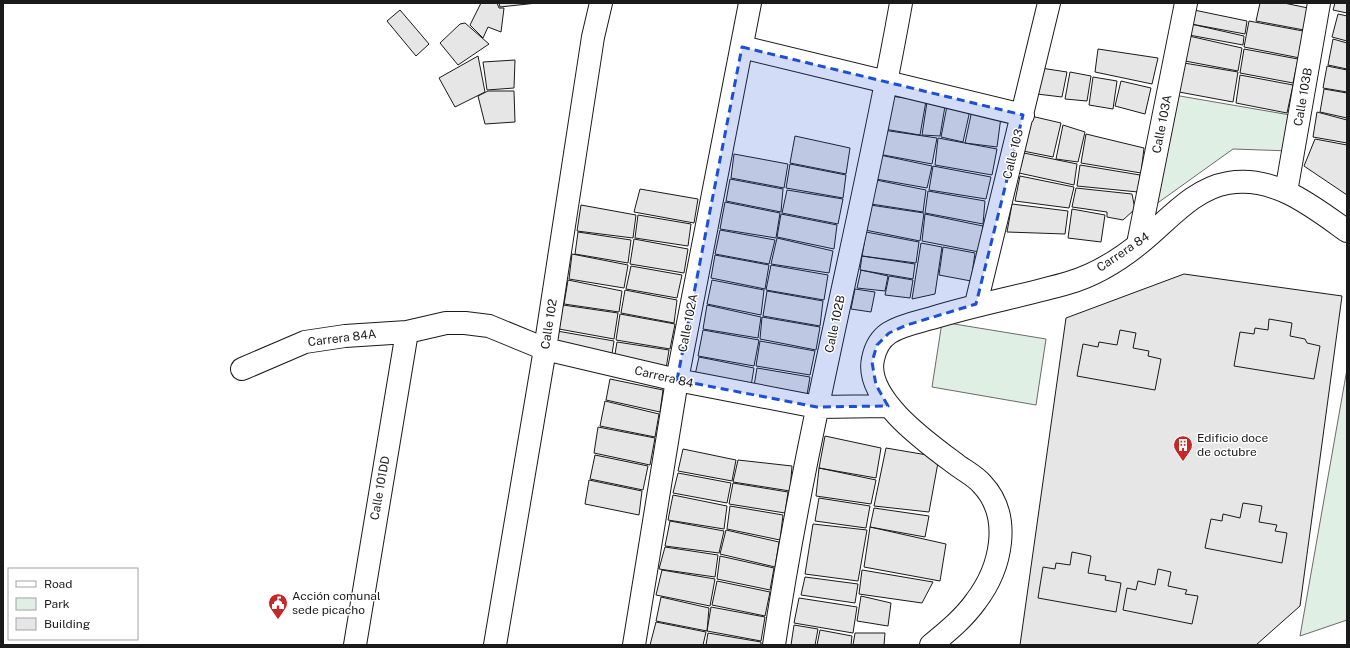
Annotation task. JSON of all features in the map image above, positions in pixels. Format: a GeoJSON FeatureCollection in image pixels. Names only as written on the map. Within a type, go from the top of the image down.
{"type":"FeatureCollection","features":[{"type":"Feature","properties":{"kind":"street","name":"Calle 102"},"geometry":{"type":"LineString","coordinates":[[495,645],[545,349],[593,37],[601,3]]}},
{"type":"Feature","properties":{"kind":"street","name":"Calle 102A"},"geometry":{"type":"LineString","coordinates":[[634,645],[677,380],[750,3]]}},
{"type":"Feature","properties":{"kind":"street","name":"Calle 102B"},"geometry":{"type":"LineString","coordinates":[[774,645],[817,407],[887,82],[901,3]]}},
{"type":"Feature","properties":{"kind":"street","name":"Calle 103"},"geometry":{"type":"LineString","coordinates":[[976,304],[1049,3]]}},
{"type":"Feature","properties":{"kind":"street","name":"Calle 103A"},"geometry":{"type":"LineString","coordinates":[[1138,244],[1186,3]]}},
{"type":"Feature","properties":{"kind":"street","name":"Calle 103B"},"geometry":{"type":"LineString","coordinates":[[1286,192],[1319,3]]}},
{"type":"Feature","properties":{"kind":"street"},"geometry":{"type":"LineString","coordinates":[[742,47],[1023,115]]}},
{"type":"Feature","properties":{"kind":"street","name":"Carrera 84"},"geometry":{"type":"LineString","coordinates":[[931,645],[950,630],[976,601],[991,575],[1002,537],[1000,518],[994,500],[982,484],[928,444],[888,406],[876,385],[872,362],[878,345],[889,333],[907,325],[976,304],[1070,283],[1102,269],[1138,244],[1192,198],[1213,187],[1228,183],[1248,182],[1267,184],[1310,204],[1347,231]]}},
{"type":"Feature","properties":{"kind":"street","name":"Carrera 84"},"geometry":{"type":"LineString","coordinates":[[446,323],[465,323],[489,326],[545,349],[677,380],[817,407],[888,406]]}},
{"type":"Feature","properties":{"kind":"street","name":"Carrera 84A"},"geometry":{"type":"LineString","coordinates":[[242,369],[305,342],[345,336],[407,332],[446,323]]}},
{"type":"Feature","properties":{"kind":"street","name":"Calle 101DD"},"geometry":{"type":"LineString","coordinates":[[355,645],[377,503],[407,332]]}},
{"type":"Feature","properties":{"kind":"highlighted area"},"geometry":{"type":"Polygon","coordinates":[[[742,47],[1023,115],[976,304],[907,325],[889,333],[877,345],[872,362],[876,385],[888,406],[817,407],[677,380],[742,47]]]}},
{"type":"Feature","properties":{"kind":"green space"},"geometry":{"type":"Polygon","coordinates":[[[1174,95],[1296,116],[1290,151],[1233,149],[1152,207],[1174,95]]]}},
{"type":"Feature","properties":{"kind":"green space"},"geometry":{"type":"Polygon","coordinates":[[[942,322],[1046,339],[1036,405],[932,387],[942,322]]]}},
{"type":"Feature","properties":{"kind":"green space"},"geometry":{"type":"Polygon","coordinates":[[[1347,369],[1347,620],[1300,636],[1347,369]]]}},
{"type":"Feature","properties":{"kind":"building"},"geometry":{"type":"Polygon","coordinates":[[[481,3],[497,3],[499,8],[504,8],[501,32],[488,27],[483,38],[470,25],[481,3]]]}},
{"type":"Feature","properties":{"kind":"building"},"geometry":{"type":"Polygon","coordinates":[[[499,3],[537,3],[500,7],[499,3]]]}},
{"type":"Feature","properties":{"kind":"building"},"geometry":{"type":"Polygon","coordinates":[[[1260,3],[1284,3],[1308,8],[1304,30],[1256,21],[1260,3]]]}},
{"type":"Feature","properties":{"kind":"building"},"geometry":{"type":"Polygon","coordinates":[[[1335,3],[1347,3],[1347,13],[1333,10],[1335,3]]]}},
{"type":"Feature","properties":{"kind":"building"},"geometry":{"type":"Polygon","coordinates":[[[400,10],[429,44],[416,56],[387,21],[400,10]]]}},
{"type":"Feature","properties":{"kind":"building"},"geometry":{"type":"Polygon","coordinates":[[[1194,10],[1247,21],[1245,34],[1191,24],[1194,10]]]}},
{"type":"Feature","properties":{"kind":"building"},"geometry":{"type":"Polygon","coordinates":[[[1338,14],[1347,16],[1347,41],[1332,37],[1338,14]]]}},
{"type":"Feature","properties":{"kind":"building"},"geometry":{"type":"Polygon","coordinates":[[[1249,21],[1303,31],[1300,58],[1244,47],[1249,21]]]}},
{"type":"Feature","properties":{"kind":"building"},"geometry":{"type":"Polygon","coordinates":[[[465,23],[489,44],[458,65],[440,43],[460,24],[465,23]]]}},
{"type":"Feature","properties":{"kind":"building"},"geometry":{"type":"Polygon","coordinates":[[[1191,24],[1244,36],[1243,45],[1189,35],[1191,24]]]}},
{"type":"Feature","properties":{"kind":"building"},"geometry":{"type":"Polygon","coordinates":[[[1189,36],[1242,48],[1238,71],[1185,61],[1189,36]]]}},
{"type":"Feature","properties":{"kind":"building"},"geometry":{"type":"Polygon","coordinates":[[[1333,39],[1347,43],[1347,69],[1328,65],[1333,39]]]}},
{"type":"Feature","properties":{"kind":"building"},"geometry":{"type":"Polygon","coordinates":[[[1098,49],[1158,58],[1152,84],[1095,72],[1098,49]]]}},
{"type":"Feature","properties":{"kind":"building"},"geometry":{"type":"Polygon","coordinates":[[[1244,49],[1298,59],[1293,83],[1240,73],[1244,49]]]}},
{"type":"Feature","properties":{"kind":"building"},"geometry":{"type":"Polygon","coordinates":[[[478,56],[485,92],[455,107],[439,78],[478,56]]]}},
{"type":"Feature","properties":{"kind":"building"},"geometry":{"type":"Polygon","coordinates":[[[515,60],[514,88],[487,90],[483,62],[515,60]]]}},
{"type":"Feature","properties":{"kind":"building"},"geometry":{"type":"Polygon","coordinates":[[[1184,63],[1238,72],[1233,102],[1179,92],[1184,63]]]}},
{"type":"Feature","properties":{"kind":"building"},"geometry":{"type":"Polygon","coordinates":[[[1327,66],[1347,70],[1347,92],[1323,88],[1327,66]]]}},
{"type":"Feature","properties":{"kind":"building"},"geometry":{"type":"Polygon","coordinates":[[[1041,68],[1067,72],[1062,97],[1037,94],[1041,68]]]}},
{"type":"Feature","properties":{"kind":"building"},"geometry":{"type":"Polygon","coordinates":[[[1070,72],[1091,76],[1087,101],[1065,99],[1070,72]]]}},
{"type":"Feature","properties":{"kind":"building"},"geometry":{"type":"Polygon","coordinates":[[[1240,75],[1293,85],[1287,113],[1236,103],[1240,75]]]}},
{"type":"Feature","properties":{"kind":"building"},"geometry":{"type":"Polygon","coordinates":[[[1093,77],[1117,81],[1113,109],[1089,105],[1093,77]]]}},
{"type":"Feature","properties":{"kind":"building"},"geometry":{"type":"Polygon","coordinates":[[[1121,81],[1151,88],[1145,114],[1115,106],[1121,81]]]}},
{"type":"Feature","properties":{"kind":"building"},"geometry":{"type":"Polygon","coordinates":[[[1324,89],[1347,93],[1347,118],[1320,112],[1324,89]]]}},
{"type":"Feature","properties":{"kind":"building"},"geometry":{"type":"Polygon","coordinates":[[[488,91],[514,91],[515,122],[485,124],[478,96],[488,91]]]}},
{"type":"Feature","properties":{"kind":"building"},"geometry":{"type":"Polygon","coordinates":[[[891,96],[926,101],[920,135],[884,129],[891,96]]]}},
{"type":"Feature","properties":{"kind":"building"},"geometry":{"type":"Polygon","coordinates":[[[927,102],[945,106],[940,136],[922,135],[927,102]]]}},
{"type":"Feature","properties":{"kind":"building"},"geometry":{"type":"Polygon","coordinates":[[[947,106],[970,110],[963,142],[941,137],[947,106]]]}},
{"type":"Feature","properties":{"kind":"building"},"geometry":{"type":"Polygon","coordinates":[[[972,110],[1001,117],[997,147],[965,143],[972,110]]]}},
{"type":"Feature","properties":{"kind":"building"},"geometry":{"type":"Polygon","coordinates":[[[1317,112],[1347,120],[1347,143],[1313,137],[1317,112]]]}},
{"type":"Feature","properties":{"kind":"building"},"geometry":{"type":"Polygon","coordinates":[[[1031,116],[1061,123],[1053,157],[1023,151],[1031,116]]]}},
{"type":"Feature","properties":{"kind":"building"},"geometry":{"type":"Polygon","coordinates":[[[1063,125],[1085,132],[1078,162],[1056,159],[1063,125]]]}},
{"type":"Feature","properties":{"kind":"building"},"geometry":{"type":"Polygon","coordinates":[[[883,130],[937,138],[932,164],[878,154],[883,130]]]}},
{"type":"Feature","properties":{"kind":"building"},"geometry":{"type":"Polygon","coordinates":[[[1086,134],[1144,148],[1141,173],[1081,163],[1086,134]]]}},
{"type":"Feature","properties":{"kind":"building"},"geometry":{"type":"Polygon","coordinates":[[[795,136],[850,148],[846,174],[790,163],[795,136]]]}},
{"type":"Feature","properties":{"kind":"building"},"geometry":{"type":"Polygon","coordinates":[[[938,138],[997,149],[992,175],[935,165],[938,138]]]}},
{"type":"Feature","properties":{"kind":"building"},"geometry":{"type":"Polygon","coordinates":[[[1315,139],[1347,145],[1347,195],[1304,166],[1315,139]]]}},
{"type":"Feature","properties":{"kind":"building"},"geometry":{"type":"Polygon","coordinates":[[[1024,153],[1077,164],[1074,185],[1019,173],[1024,153]]]}},
{"type":"Feature","properties":{"kind":"building"},"geometry":{"type":"Polygon","coordinates":[[[734,154],[788,164],[784,188],[731,178],[734,154]]]}},
{"type":"Feature","properties":{"kind":"building"},"geometry":{"type":"Polygon","coordinates":[[[880,155],[932,166],[927,188],[876,179],[880,155]]]}},
{"type":"Feature","properties":{"kind":"building"},"geometry":{"type":"Polygon","coordinates":[[[790,164],[846,175],[843,198],[786,188],[790,164]]]}},
{"type":"Feature","properties":{"kind":"building"},"geometry":{"type":"Polygon","coordinates":[[[1080,165],[1140,175],[1138,192],[1077,186],[1080,165]]]}},
{"type":"Feature","properties":{"kind":"building"},"geometry":{"type":"Polygon","coordinates":[[[933,166],[991,177],[986,199],[929,190],[933,166]]]}},
{"type":"Feature","properties":{"kind":"building"},"geometry":{"type":"Polygon","coordinates":[[[1020,176],[1074,187],[1069,208],[1015,201],[1020,176]]]}},
{"type":"Feature","properties":{"kind":"building"},"geometry":{"type":"Polygon","coordinates":[[[730,179],[783,189],[781,212],[726,201],[730,179]]]}},
{"type":"Feature","properties":{"kind":"building"},"geometry":{"type":"Polygon","coordinates":[[[876,180],[926,190],[923,212],[871,204],[876,180]]]}},
{"type":"Feature","properties":{"kind":"building"},"geometry":{"type":"Polygon","coordinates":[[[1076,188],[1132,194],[1135,209],[1123,220],[1107,217],[1107,212],[1072,207],[1076,188]]]}},
{"type":"Feature","properties":{"kind":"building"},"geometry":{"type":"Polygon","coordinates":[[[640,189],[698,199],[694,223],[634,212],[640,189]]]}},
{"type":"Feature","properties":{"kind":"building"},"geometry":{"type":"Polygon","coordinates":[[[787,190],[843,199],[838,224],[782,213],[787,190]]]}},
{"type":"Feature","properties":{"kind":"building"},"geometry":{"type":"Polygon","coordinates":[[[928,191],[985,201],[983,224],[925,213],[928,191]]]}},
{"type":"Feature","properties":{"kind":"building"},"geometry":{"type":"Polygon","coordinates":[[[725,202],[780,213],[776,238],[720,229],[725,202]]]}},
{"type":"Feature","properties":{"kind":"building"},"geometry":{"type":"Polygon","coordinates":[[[1012,204],[1068,211],[1065,234],[1007,232],[1012,204]]]}},
{"type":"Feature","properties":{"kind":"building"},"geometry":{"type":"Polygon","coordinates":[[[581,205],[636,215],[633,238],[577,231],[581,205]]]}},
{"type":"Feature","properties":{"kind":"building"},"geometry":{"type":"Polygon","coordinates":[[[870,205],[924,213],[920,241],[865,230],[870,205]]]}},
{"type":"Feature","properties":{"kind":"building"},"geometry":{"type":"Polygon","coordinates":[[[1072,209],[1105,215],[1101,242],[1068,238],[1072,209]]]}},
{"type":"Feature","properties":{"kind":"building"},"geometry":{"type":"Polygon","coordinates":[[[781,214],[837,225],[834,249],[777,237],[781,214]]]}},
{"type":"Feature","properties":{"kind":"building"},"geometry":{"type":"Polygon","coordinates":[[[925,214],[983,226],[979,252],[922,241],[925,214]]]}},
{"type":"Feature","properties":{"kind":"building"},"geometry":{"type":"Polygon","coordinates":[[[638,215],[691,224],[688,246],[635,238],[638,215]]]}},
{"type":"Feature","properties":{"kind":"building"},"geometry":{"type":"Polygon","coordinates":[[[720,230],[775,240],[769,264],[715,254],[720,230]]]}},
{"type":"Feature","properties":{"kind":"building"},"geometry":{"type":"Polygon","coordinates":[[[578,232],[631,240],[628,263],[575,254],[578,232]]]}},
{"type":"Feature","properties":{"kind":"building"},"geometry":{"type":"Polygon","coordinates":[[[866,232],[919,242],[916,263],[862,256],[866,232]]]}},
{"type":"Feature","properties":{"kind":"building"},"geometry":{"type":"Polygon","coordinates":[[[777,238],[833,251],[829,273],[771,264],[777,238]]]}},
{"type":"Feature","properties":{"kind":"building"},"geometry":{"type":"Polygon","coordinates":[[[634,239],[688,249],[684,273],[630,264],[634,239]]]}},
{"type":"Feature","properties":{"kind":"building"},"geometry":{"type":"Polygon","coordinates":[[[921,243],[942,247],[935,294],[912,299],[921,243]]]}},
{"type":"Feature","properties":{"kind":"building"},"geometry":{"type":"Polygon","coordinates":[[[943,247],[975,253],[971,281],[939,275],[943,247]]]}},
{"type":"Feature","properties":{"kind":"building"},"geometry":{"type":"Polygon","coordinates":[[[572,254],[628,265],[624,288],[569,279],[572,254]]]}},
{"type":"Feature","properties":{"kind":"building"},"geometry":{"type":"Polygon","coordinates":[[[715,255],[769,265],[765,289],[711,278],[715,255]]]}},
{"type":"Feature","properties":{"kind":"building"},"geometry":{"type":"Polygon","coordinates":[[[862,256],[915,264],[913,279],[860,270],[862,256]]]}},
{"type":"Feature","properties":{"kind":"building"},"geometry":{"type":"Polygon","coordinates":[[[771,265],[828,275],[824,300],[766,290],[771,265]]]}},
{"type":"Feature","properties":{"kind":"building"},"geometry":{"type":"Polygon","coordinates":[[[631,266],[682,275],[677,298],[626,289],[631,266]]]}},
{"type":"Feature","properties":{"kind":"building"},"geometry":{"type":"Polygon","coordinates":[[[861,270],[888,276],[885,291],[857,288],[861,270]]]}},
{"type":"Feature","properties":{"kind":"building","name":"Edificio doce de octubre"},"geometry":{"type":"Polygon","coordinates":[[[1184,274],[1342,296],[1300,606],[1256,645],[1020,645],[1066,318],[1184,274]]]}},
{"type":"Feature","properties":{"kind":"building"},"geometry":{"type":"Polygon","coordinates":[[[889,276],[913,280],[910,298],[885,295],[889,276]]]}},
{"type":"Feature","properties":{"kind":"building"},"geometry":{"type":"Polygon","coordinates":[[[568,280],[622,291],[619,312],[564,304],[568,280]]]}},
{"type":"Feature","properties":{"kind":"building"},"geometry":{"type":"Polygon","coordinates":[[[712,280],[764,290],[761,315],[707,304],[712,280]]]}},
{"type":"Feature","properties":{"kind":"building"},"geometry":{"type":"Polygon","coordinates":[[[855,289],[875,292],[871,312],[851,309],[855,289]]]}},
{"type":"Feature","properties":{"kind":"building"},"geometry":{"type":"Polygon","coordinates":[[[625,290],[677,300],[674,323],[621,313],[625,290]]]}},
{"type":"Feature","properties":{"kind":"building"},"geometry":{"type":"Polygon","coordinates":[[[767,291],[823,301],[820,326],[763,316],[767,291]]]}},
{"type":"Feature","properties":{"kind":"building"},"geometry":{"type":"Polygon","coordinates":[[[563,305],[618,313],[614,339],[559,329],[563,305]]]}},
{"type":"Feature","properties":{"kind":"building"},"geometry":{"type":"Polygon","coordinates":[[[707,305],[761,317],[758,338],[703,329],[707,305]]]}},
{"type":"Feature","properties":{"kind":"building"},"geometry":{"type":"Polygon","coordinates":[[[620,314],[675,324],[670,349],[616,340],[620,314]]]}},
{"type":"Feature","properties":{"kind":"building"},"geometry":{"type":"Polygon","coordinates":[[[762,317],[820,327],[816,350],[760,339],[762,317]]]}},
{"type":"Feature","properties":{"kind":"building"},"geometry":{"type":"Polygon","coordinates":[[[1269,319],[1292,323],[1290,336],[1305,339],[1307,343],[1320,346],[1314,379],[1234,366],[1240,332],[1254,334],[1255,328],[1268,330],[1269,319]]]}},
{"type":"Feature","properties":{"kind":"building"},"geometry":{"type":"Polygon","coordinates":[[[703,330],[759,340],[754,366],[698,356],[703,330]]]}},
{"type":"Feature","properties":{"kind":"building"},"geometry":{"type":"Polygon","coordinates":[[[1120,330],[1136,333],[1133,348],[1149,351],[1148,356],[1161,359],[1155,390],[1077,376],[1083,344],[1098,347],[1099,342],[1117,345],[1120,330]]]}},
{"type":"Feature","properties":{"kind":"building"},"geometry":{"type":"Polygon","coordinates":[[[557,331],[614,341],[611,360],[554,349],[557,331]]]}},
{"type":"Feature","properties":{"kind":"building"},"geometry":{"type":"Polygon","coordinates":[[[760,341],[815,351],[810,375],[756,366],[760,341]]]}},
{"type":"Feature","properties":{"kind":"building"},"geometry":{"type":"Polygon","coordinates":[[[617,342],[669,350],[666,369],[614,360],[617,342]]]}},
{"type":"Feature","properties":{"kind":"building"},"geometry":{"type":"Polygon","coordinates":[[[699,357],[754,368],[751,386],[695,375],[699,357]]]}},
{"type":"Feature","properties":{"kind":"building"},"geometry":{"type":"Polygon","coordinates":[[[757,368],[810,377],[807,395],[754,386],[757,368]]]}},
{"type":"Feature","properties":{"kind":"building"},"geometry":{"type":"Polygon","coordinates":[[[610,379],[663,390],[660,412],[606,400],[610,379]]]}},
{"type":"Feature","properties":{"kind":"building"},"geometry":{"type":"Polygon","coordinates":[[[605,401],[659,414],[655,437],[600,426],[605,401]]]}},
{"type":"Feature","properties":{"kind":"building"},"geometry":{"type":"Polygon","coordinates":[[[598,427],[655,438],[650,465],[594,453],[598,427]]]}},
{"type":"Feature","properties":{"kind":"building"},"geometry":{"type":"Polygon","coordinates":[[[825,436],[881,448],[876,478],[819,468],[825,436]]]}},
{"type":"Feature","properties":{"kind":"building"},"geometry":{"type":"Polygon","coordinates":[[[886,448],[939,457],[929,512],[874,506],[886,448]]]}},
{"type":"Feature","properties":{"kind":"building"},"geometry":{"type":"Polygon","coordinates":[[[683,449],[736,460],[732,481],[678,471],[683,449]]]}},
{"type":"Feature","properties":{"kind":"building"},"geometry":{"type":"Polygon","coordinates":[[[595,455],[648,466],[643,490],[590,479],[595,455]]]}},
{"type":"Feature","properties":{"kind":"building"},"geometry":{"type":"Polygon","coordinates":[[[738,460],[792,466],[790,491],[733,482],[738,460]]]}},
{"type":"Feature","properties":{"kind":"building"},"geometry":{"type":"Polygon","coordinates":[[[819,468],[876,480],[871,504],[816,496],[819,468]]]}},
{"type":"Feature","properties":{"kind":"building"},"geometry":{"type":"Polygon","coordinates":[[[678,473],[731,483],[727,503],[673,493],[678,473]]]}},
{"type":"Feature","properties":{"kind":"building"},"geometry":{"type":"Polygon","coordinates":[[[589,480],[642,491],[639,515],[585,504],[589,480]]]}},
{"type":"Feature","properties":{"kind":"building"},"geometry":{"type":"Polygon","coordinates":[[[733,483],[788,492],[785,513],[729,504],[733,483]]]}},
{"type":"Feature","properties":{"kind":"building"},"geometry":{"type":"Polygon","coordinates":[[[673,495],[727,506],[724,529],[668,520],[673,495]]]}},
{"type":"Feature","properties":{"kind":"building"},"geometry":{"type":"Polygon","coordinates":[[[819,498],[870,506],[866,528],[815,521],[819,498]]]}},
{"type":"Feature","properties":{"kind":"building"},"geometry":{"type":"Polygon","coordinates":[[[1243,503],[1262,506],[1259,522],[1277,525],[1275,531],[1287,533],[1282,563],[1205,548],[1211,519],[1222,521],[1223,514],[1240,518],[1243,503]]]}},
{"type":"Feature","properties":{"kind":"building"},"geometry":{"type":"Polygon","coordinates":[[[730,506],[783,515],[780,540],[727,529],[730,506]]]}},
{"type":"Feature","properties":{"kind":"building"},"geometry":{"type":"Polygon","coordinates":[[[874,508],[929,516],[925,537],[870,527],[874,508]]]}},
{"type":"Feature","properties":{"kind":"building"},"geometry":{"type":"Polygon","coordinates":[[[670,521],[724,531],[719,553],[665,546],[670,521]]]}},
{"type":"Feature","properties":{"kind":"building"},"geometry":{"type":"Polygon","coordinates":[[[813,524],[867,530],[858,581],[805,574],[813,524]]]}},
{"type":"Feature","properties":{"kind":"building"},"geometry":{"type":"Polygon","coordinates":[[[870,527],[946,544],[940,581],[864,567],[870,527]]]}},
{"type":"Feature","properties":{"kind":"building"},"geometry":{"type":"Polygon","coordinates":[[[726,530],[779,542],[775,567],[720,554],[726,530]]]}},
{"type":"Feature","properties":{"kind":"building"},"geometry":{"type":"Polygon","coordinates":[[[665,547],[718,555],[715,577],[659,569],[665,547]]]}},
{"type":"Feature","properties":{"kind":"building"},"geometry":{"type":"Polygon","coordinates":[[[1072,552],[1091,556],[1088,573],[1106,576],[1105,580],[1121,583],[1116,612],[1038,598],[1043,567],[1055,569],[1056,563],[1070,565],[1072,552]]]}},
{"type":"Feature","properties":{"kind":"building"},"geometry":{"type":"Polygon","coordinates":[[[720,556],[774,568],[770,590],[717,579],[720,556]]]}},
{"type":"Feature","properties":{"kind":"building"},"geometry":{"type":"Polygon","coordinates":[[[1158,569],[1171,572],[1168,586],[1187,590],[1185,594],[1198,596],[1192,624],[1123,610],[1127,588],[1136,590],[1138,581],[1155,585],[1158,569]]]}},
{"type":"Feature","properties":{"kind":"building"},"geometry":{"type":"Polygon","coordinates":[[[662,570],[715,579],[710,606],[656,595],[662,570]]]}},
{"type":"Feature","properties":{"kind":"building"},"geometry":{"type":"Polygon","coordinates":[[[862,570],[933,582],[922,603],[859,594],[862,570]]]}},
{"type":"Feature","properties":{"kind":"building"},"geometry":{"type":"Polygon","coordinates":[[[805,577],[858,584],[855,603],[801,595],[805,577]]]}},
{"type":"Feature","properties":{"kind":"building"},"geometry":{"type":"Polygon","coordinates":[[[717,581],[770,592],[765,616],[712,605],[717,581]]]}},
{"type":"Feature","properties":{"kind":"building"},"geometry":{"type":"Polygon","coordinates":[[[861,596],[891,603],[888,626],[857,621],[861,596]]]}},
{"type":"Feature","properties":{"kind":"building"},"geometry":{"type":"Polygon","coordinates":[[[661,597],[709,608],[707,631],[656,621],[661,597]]]}},
{"type":"Feature","properties":{"kind":"building"},"geometry":{"type":"Polygon","coordinates":[[[799,598],[857,607],[853,633],[794,623],[799,598]]]}},
{"type":"Feature","properties":{"kind":"building"},"geometry":{"type":"Polygon","coordinates":[[[711,607],[765,617],[761,641],[707,631],[711,607]]]}},
{"type":"Feature","properties":{"kind":"building"},"geometry":{"type":"Polygon","coordinates":[[[656,622],[706,632],[703,645],[650,645],[656,622]]]}},
{"type":"Feature","properties":{"kind":"building"},"geometry":{"type":"Polygon","coordinates":[[[794,625],[818,629],[815,645],[791,645],[794,625]]]}},
{"type":"Feature","properties":{"kind":"building"},"geometry":{"type":"Polygon","coordinates":[[[820,630],[852,636],[851,645],[817,645],[820,630]]]}},
{"type":"Feature","properties":{"kind":"building"},"geometry":{"type":"Polygon","coordinates":[[[708,633],[761,642],[761,645],[706,645],[708,633]]]}},
{"type":"Feature","properties":{"kind":"building"},"geometry":{"type":"Polygon","coordinates":[[[855,633],[885,633],[884,645],[853,645],[855,633]]]}},
{"type":"Feature","properties":{"kind":"place","name":"Edificio doce de octubre"},"geometry":{"type":"Point","coordinates":[1183,462]}},
{"type":"Feature","properties":{"kind":"place","name":"Acción comunal sede picacho"},"geometry":{"type":"Point","coordinates":[278,620]}}]}
